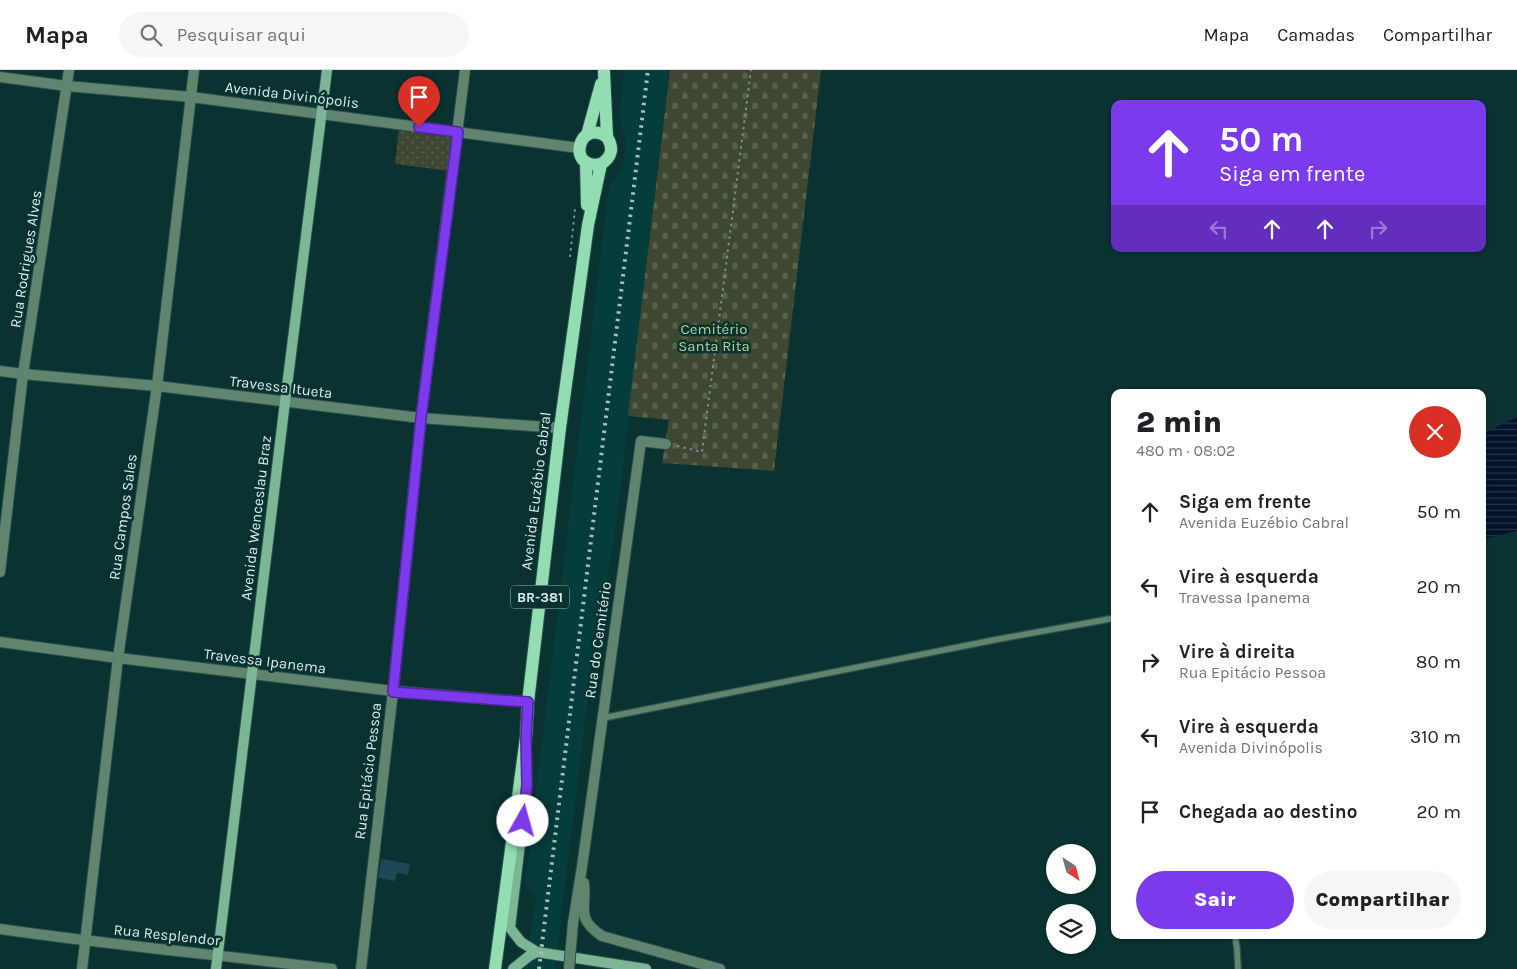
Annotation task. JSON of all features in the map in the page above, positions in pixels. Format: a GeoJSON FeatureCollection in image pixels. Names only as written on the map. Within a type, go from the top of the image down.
{"type":"FeatureCollection","features":[{"type":"Feature","properties":{"kind":"main road","name":"Avenida Euzébio Cabral"},"geometry":{"type":"LineString","coordinates":[[587,135],[604,71]]}},
{"type":"Feature","properties":{"kind":"main road","name":"Avenida Euzébio Cabral"},"geometry":{"type":"LineString","coordinates":[[495,969],[526,737],[528,702],[560,428],[588,225],[601,164],[609,157],[612,147],[607,137],[604,71]]}},
{"type":"Feature","properties":{"kind":"main road"},"geometry":{"type":"LineString","coordinates":[[587,135],[598,133],[607,137]]}},
{"type":"Feature","properties":{"kind":"main road","name":"BR-381"},"geometry":{"type":"LineString","coordinates":[[586,162],[579,148],[583,138],[587,135]]}},
{"type":"Feature","properties":{"kind":"main road","name":"Avenida Euzébio Cabral"},"geometry":{"type":"LineString","coordinates":[[586,162],[588,225]]}},
{"type":"Feature","properties":{"kind":"main road"},"geometry":{"type":"LineString","coordinates":[[586,162],[601,164]]}},
{"type":"Feature","properties":{"kind":"street","name":"Rua Rodrigues Alves"},"geometry":{"type":"LineString","coordinates":[[0,572],[24,374],[69,70]]}},
{"type":"Feature","properties":{"kind":"street","name":"Rua Campos Sales"},"geometry":{"type":"LineString","coordinates":[[82,969],[118,658],[157,386],[194,70]]}},
{"type":"Feature","properties":{"kind":"street","name":"Avenida Wenceslau Braz"},"geometry":{"type":"LineString","coordinates":[[216,969],[326,70]]}},
{"type":"Feature","properties":{"kind":"street","name":"Rua Epitácio Pessoa"},"geometry":{"type":"LineString","coordinates":[[361,969],[393,692],[421,418],[465,70]]}},
{"type":"Feature","properties":{"kind":"street","name":"Avenida Divinópolis"},"geometry":{"type":"LineString","coordinates":[[0,77],[67,86],[191,97],[579,148]]}},
{"type":"Feature","properties":{"kind":"street","name":"Travessa Itueta"},"geometry":{"type":"LineString","coordinates":[[0,371],[157,386],[421,418],[560,428]]}},
{"type":"Feature","properties":{"kind":"street","name":"Rua do Cemitério"},"geometry":{"type":"LineString","coordinates":[[569,969],[573,923],[641,441],[666,444]]}},
{"type":"Feature","properties":{"kind":"street","name":"Travessa Ipanema"},"geometry":{"type":"LineString","coordinates":[[0,642],[393,692],[528,702]]}},
{"type":"Feature","properties":{"kind":"street"},"geometry":{"type":"LineString","coordinates":[[526,737],[527,785],[510,928],[522,942],[537,952],[646,969]]}},
{"type":"Feature","properties":{"kind":"street","name":"Rua do Cemitério"},"geometry":{"type":"LineString","coordinates":[[582,867],[584,911],[590,928],[602,936],[720,969]]}},
{"type":"Feature","properties":{"kind":"street","name":"Rua Resplendor"},"geometry":{"type":"LineString","coordinates":[[0,929],[86,941],[332,969]]}},
{"type":"Feature","properties":{"kind":"street"},"geometry":{"type":"LineString","coordinates":[[513,969],[537,952]]}},
{"type":"Feature","properties":{"kind":"lane"},"geometry":{"type":"LineString","coordinates":[[603,718],[989,641],[1111,619]]}},
{"type":"Feature","properties":{"kind":"lane"},"geometry":{"type":"LineString","coordinates":[[1236,939],[1238,969]]}},
{"type":"Feature","properties":{"kind":"path"},"geometry":{"type":"LineString","coordinates":[[666,444],[702,452],[751,70]]}},
{"type":"Feature","properties":{"kind":"shaded area"},"geometry":{"type":"Polygon","coordinates":[[[624,70],[669,70],[616,528],[591,673],[555,969],[525,969],[536,897],[525,883],[607,201],[609,189],[623,165],[626,144],[619,116],[624,70]]]}},
{"type":"Feature","properties":{"kind":"shaded area"},"geometry":{"type":"Polygon","coordinates":[[[1517,417],[1517,531],[1486,538],[1486,432],[1517,417]]]}},
{"type":"Feature","properties":{"kind":"green space","name":"Cemitério Santa Rita"},"geometry":{"type":"Polygon","coordinates":[[[670,70],[821,70],[774,471],[662,463],[669,420],[628,416],[670,70]]]}},
{"type":"Feature","properties":{"kind":"green space"},"geometry":{"type":"Polygon","coordinates":[[[399,129],[454,136],[450,171],[395,164],[399,129]]]}},
{"type":"Feature","properties":{"kind":"building"},"geometry":{"type":"Polygon","coordinates":[[[381,859],[410,864],[408,875],[397,873],[395,881],[378,878],[381,859]]]}},
{"type":"Feature","properties":{"kind":"railway"},"geometry":{"type":"LineString","coordinates":[[539,969],[648,70]]}},
{"type":"Feature","properties":{"kind":"route"},"geometry":{"type":"LineString","coordinates":[[419,127],[458,132],[421,418],[393,692],[528,702],[526,737],[527,785],[523,821]]}}]}
